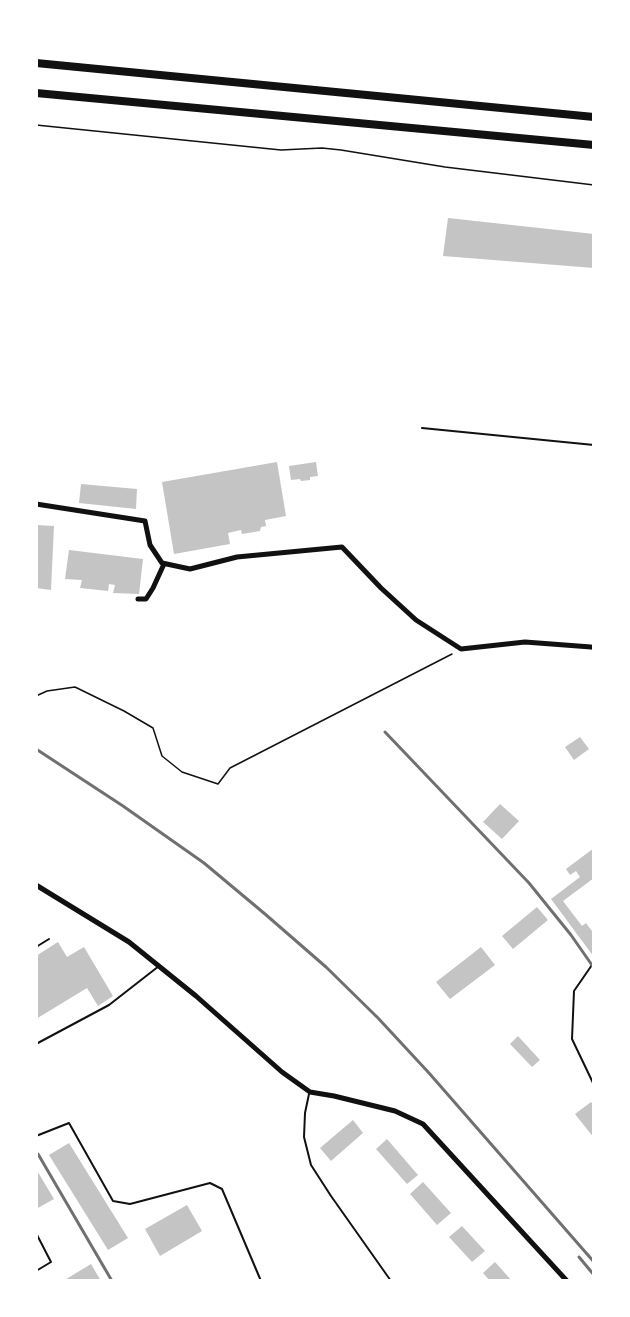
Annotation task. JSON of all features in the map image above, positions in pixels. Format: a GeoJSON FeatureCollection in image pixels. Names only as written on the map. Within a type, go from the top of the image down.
{"type":"FeatureCollection","features":[{"type":"Feature","properties":{"kind":"main road"},"geometry":{"type":"LineString","coordinates":[[36,63],[314,88],[594,117]]}},
{"type":"Feature","properties":{"kind":"main road"},"geometry":{"type":"LineString","coordinates":[[36,93],[594,145]]}},
{"type":"Feature","properties":{"kind":"street"},"geometry":{"type":"LineString","coordinates":[[36,504],[145,521],[150,545],[162,563],[190,570],[237,557],[342,547],[381,588],[417,620],[461,649],[525,642],[594,648]]}},
{"type":"Feature","properties":{"kind":"street"},"geometry":{"type":"LineString","coordinates":[[138,599],[146,599],[164,564]]}},
{"type":"Feature","properties":{"kind":"street"},"geometry":{"type":"LineString","coordinates":[[36,885],[129,942],[196,996],[282,1072],[310,1092],[394,1111],[423,1124],[567,1281]]}},
{"type":"Feature","properties":{"kind":"lane"},"geometry":{"type":"LineString","coordinates":[[422,428],[594,445]]}},
{"type":"Feature","properties":{"kind":"lane"},"geometry":{"type":"LineString","coordinates":[[36,946],[49,939]]}},
{"type":"Feature","properties":{"kind":"lane"},"geometry":{"type":"LineString","coordinates":[[594,962],[574,991],[572,1039],[594,1084]]}},
{"type":"Feature","properties":{"kind":"lane"},"geometry":{"type":"LineString","coordinates":[[36,1044],[109,1005],[159,966]]}},
{"type":"Feature","properties":{"kind":"lane"},"geometry":{"type":"LineString","coordinates":[[310,1092],[305,1113],[304,1137],[311,1165],[391,1281]]}},
{"type":"Feature","properties":{"kind":"lane"},"geometry":{"type":"LineString","coordinates":[[36,1136],[69,1123],[113,1201],[130,1204],[210,1183],[222,1189],[261,1281]]}},
{"type":"Feature","properties":{"kind":"lane"},"geometry":{"type":"LineString","coordinates":[[36,1233],[51,1262],[36,1271]]}},
{"type":"Feature","properties":{"kind":"path"},"geometry":{"type":"LineString","coordinates":[[36,125],[281,150],[332,149],[445,167],[594,185]]}},
{"type":"Feature","properties":{"kind":"path"},"geometry":{"type":"LineString","coordinates":[[36,696],[47,691],[75,687],[153,728],[162,756],[182,772],[218,784],[230,768],[461,649]]}},
{"type":"Feature","properties":{"kind":"building"},"geometry":{"type":"Polygon","coordinates":[[[448,218],[594,234],[594,268],[443,256],[448,218]]]}},
{"type":"Feature","properties":{"kind":"building"},"geometry":{"type":"Polygon","coordinates":[[[277,462],[286,516],[265,520],[266,526],[261,527],[260,531],[242,534],[241,530],[228,533],[230,544],[174,554],[162,482],[277,462]]]}},
{"type":"Feature","properties":{"kind":"building"},"geometry":{"type":"Polygon","coordinates":[[[316,462],[318,476],[310,477],[310,480],[291,480],[289,466],[316,462]]]}},
{"type":"Feature","properties":{"kind":"building"},"geometry":{"type":"Polygon","coordinates":[[[81,484],[137,489],[136,509],[79,503],[81,484]]]}},
{"type":"Feature","properties":{"kind":"building"},"geometry":{"type":"Polygon","coordinates":[[[36,525],[54,526],[51,590],[36,588],[36,525]]]}},
{"type":"Feature","properties":{"kind":"building"},"geometry":{"type":"Polygon","coordinates":[[[69,550],[143,559],[139,594],[113,593],[115,585],[109,584],[108,591],[80,588],[82,580],[65,579],[69,550]]]}},
{"type":"Feature","properties":{"kind":"building"},"geometry":{"type":"Polygon","coordinates":[[[580,737],[589,749],[574,760],[565,747],[580,737]]]}},
{"type":"Feature","properties":{"kind":"building"},"geometry":{"type":"Polygon","coordinates":[[[500,804],[519,821],[502,839],[483,822],[500,804]]]}},
{"type":"Feature","properties":{"kind":"building"},"geometry":{"type":"Polygon","coordinates":[[[594,848],[594,878],[563,901],[582,926],[586,923],[594,934],[594,957],[551,899],[580,877],[576,871],[570,875],[566,869],[594,848]]]}},
{"type":"Feature","properties":{"kind":"building"},"geometry":{"type":"Polygon","coordinates":[[[537,907],[548,920],[513,949],[502,936],[537,907]]]}},
{"type":"Feature","properties":{"kind":"building"},"geometry":{"type":"Polygon","coordinates":[[[58,942],[67,957],[84,947],[113,996],[98,1006],[87,988],[36,1019],[36,956],[58,942]]]}},
{"type":"Feature","properties":{"kind":"building"},"geometry":{"type":"Polygon","coordinates":[[[481,947],[495,965],[450,999],[436,982],[481,947]]]}},
{"type":"Feature","properties":{"kind":"building"},"geometry":{"type":"Polygon","coordinates":[[[518,1036],[540,1060],[532,1067],[510,1044],[518,1036]]]}},
{"type":"Feature","properties":{"kind":"building"},"geometry":{"type":"Polygon","coordinates":[[[591,1102],[594,1106],[594,1138],[575,1114],[591,1102]]]}},
{"type":"Feature","properties":{"kind":"building"},"geometry":{"type":"Polygon","coordinates":[[[353,1120],[363,1133],[331,1161],[320,1148],[353,1120]]]}},
{"type":"Feature","properties":{"kind":"building"},"geometry":{"type":"Polygon","coordinates":[[[387,1139],[418,1175],[407,1184],[376,1149],[387,1139]]]}},
{"type":"Feature","properties":{"kind":"building"},"geometry":{"type":"Polygon","coordinates":[[[69,1143],[128,1238],[108,1250],[49,1155],[69,1143]]]}},
{"type":"Feature","properties":{"kind":"building"},"geometry":{"type":"Polygon","coordinates":[[[36,1169],[54,1199],[36,1209],[36,1169]]]}},
{"type":"Feature","properties":{"kind":"building"},"geometry":{"type":"Polygon","coordinates":[[[423,1182],[451,1213],[437,1225],[410,1194],[423,1182]]]}},
{"type":"Feature","properties":{"kind":"building"},"geometry":{"type":"Polygon","coordinates":[[[187,1205],[202,1231],[160,1256],[145,1229],[187,1205]]]}},
{"type":"Feature","properties":{"kind":"building"},"geometry":{"type":"Polygon","coordinates":[[[462,1226],[485,1251],[472,1262],[449,1237],[462,1226]]]}},
{"type":"Feature","properties":{"kind":"building"},"geometry":{"type":"Polygon","coordinates":[[[495,1262],[512,1281],[490,1281],[483,1273],[495,1262]]]}},
{"type":"Feature","properties":{"kind":"building"},"geometry":{"type":"Polygon","coordinates":[[[91,1264],[101,1281],[63,1281],[91,1264]]]}},
{"type":"Feature","properties":{"kind":"railway"},"geometry":{"type":"LineString","coordinates":[[385,732],[529,883],[594,968]]}},
{"type":"Feature","properties":{"kind":"railway"},"geometry":{"type":"LineString","coordinates":[[36,749],[204,863],[326,967],[429,1073],[594,1262]]}},
{"type":"Feature","properties":{"kind":"railway"},"geometry":{"type":"LineString","coordinates":[[38,1154],[112,1281]]}},
{"type":"Feature","properties":{"kind":"railway"},"geometry":{"type":"LineString","coordinates":[[579,1257],[594,1275]]}}]}
